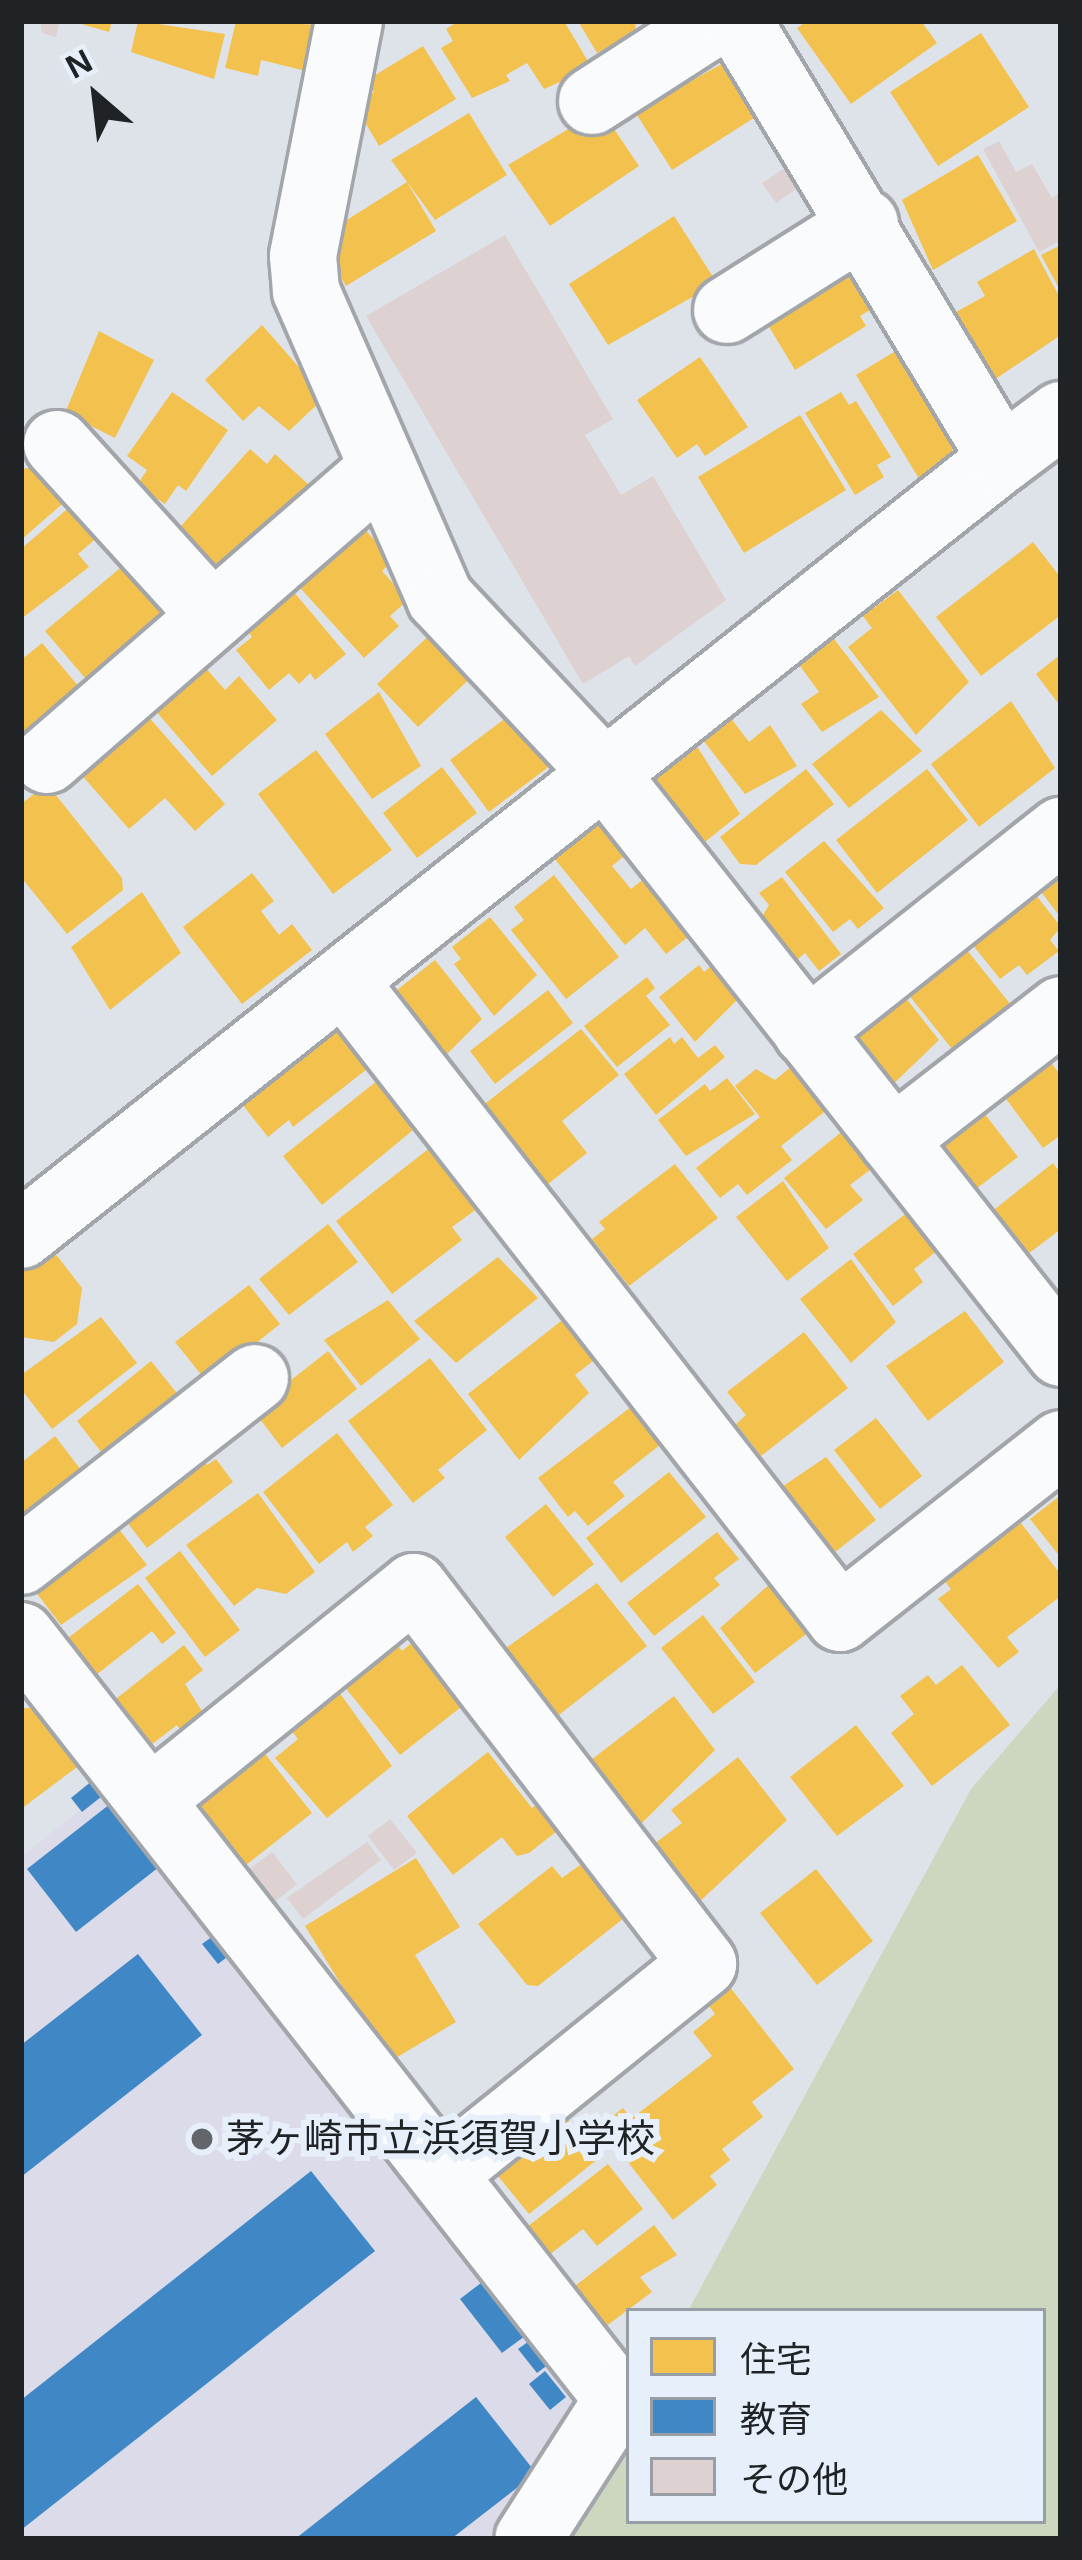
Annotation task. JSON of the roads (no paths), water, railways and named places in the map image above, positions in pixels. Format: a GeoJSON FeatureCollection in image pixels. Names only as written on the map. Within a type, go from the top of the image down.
{"type":"FeatureCollection","features":[{"type":"Feature","properties":{"kind":"street"},"geometry":{"type":"LineString","coordinates":[[349,21],[303,256],[306,291],[379,471],[440,598],[604,774],[1061,1353]]}},
{"type":"Feature","properties":{"kind":"street"},"geometry":{"type":"LineString","coordinates":[[592,101],[716,21]]}},
{"type":"Feature","properties":{"kind":"street"},"geometry":{"type":"LineString","coordinates":[[738,21],[865,223],[1002,459]]}},
{"type":"Feature","properties":{"kind":"street"},"geometry":{"type":"LineString","coordinates":[[728,310],[865,223]]}},
{"type":"Feature","properties":{"kind":"street"},"geometry":{"type":"LineString","coordinates":[[21,1235],[1061,415]]}},
{"type":"Feature","properties":{"kind":"street"},"geometry":{"type":"LineString","coordinates":[[56,445],[213,616]]}},
{"type":"Feature","properties":{"kind":"street"},"geometry":{"type":"LineString","coordinates":[[47,760],[379,471]]}},
{"type":"Feature","properties":{"kind":"street"},"geometry":{"type":"LineString","coordinates":[[808,1032],[1061,831]]}},
{"type":"Feature","properties":{"kind":"street"},"geometry":{"type":"LineString","coordinates":[[345,983],[840,1618],[1061,1444]]}},
{"type":"Feature","properties":{"kind":"street"},"geometry":{"type":"LineString","coordinates":[[893,1140],[1061,1010]]}},
{"type":"Feature","properties":{"kind":"street"},"geometry":{"type":"LineString","coordinates":[[21,1561],[255,1378]]}},
{"type":"Feature","properties":{"kind":"street"},"geometry":{"type":"LineString","coordinates":[[150,1800],[415,1587],[703,1964],[442,2174]]}},
{"type":"Feature","properties":{"kind":"street"},"geometry":{"type":"LineString","coordinates":[[31,1668],[150,1800],[618,2399],[528,2539]]}},
{"type":"Feature","properties":{"kind":"place","name":"茅ヶ崎市立浜須賀小学校"},"geometry":{"type":"Point","coordinates":[202,2139]}}]}
